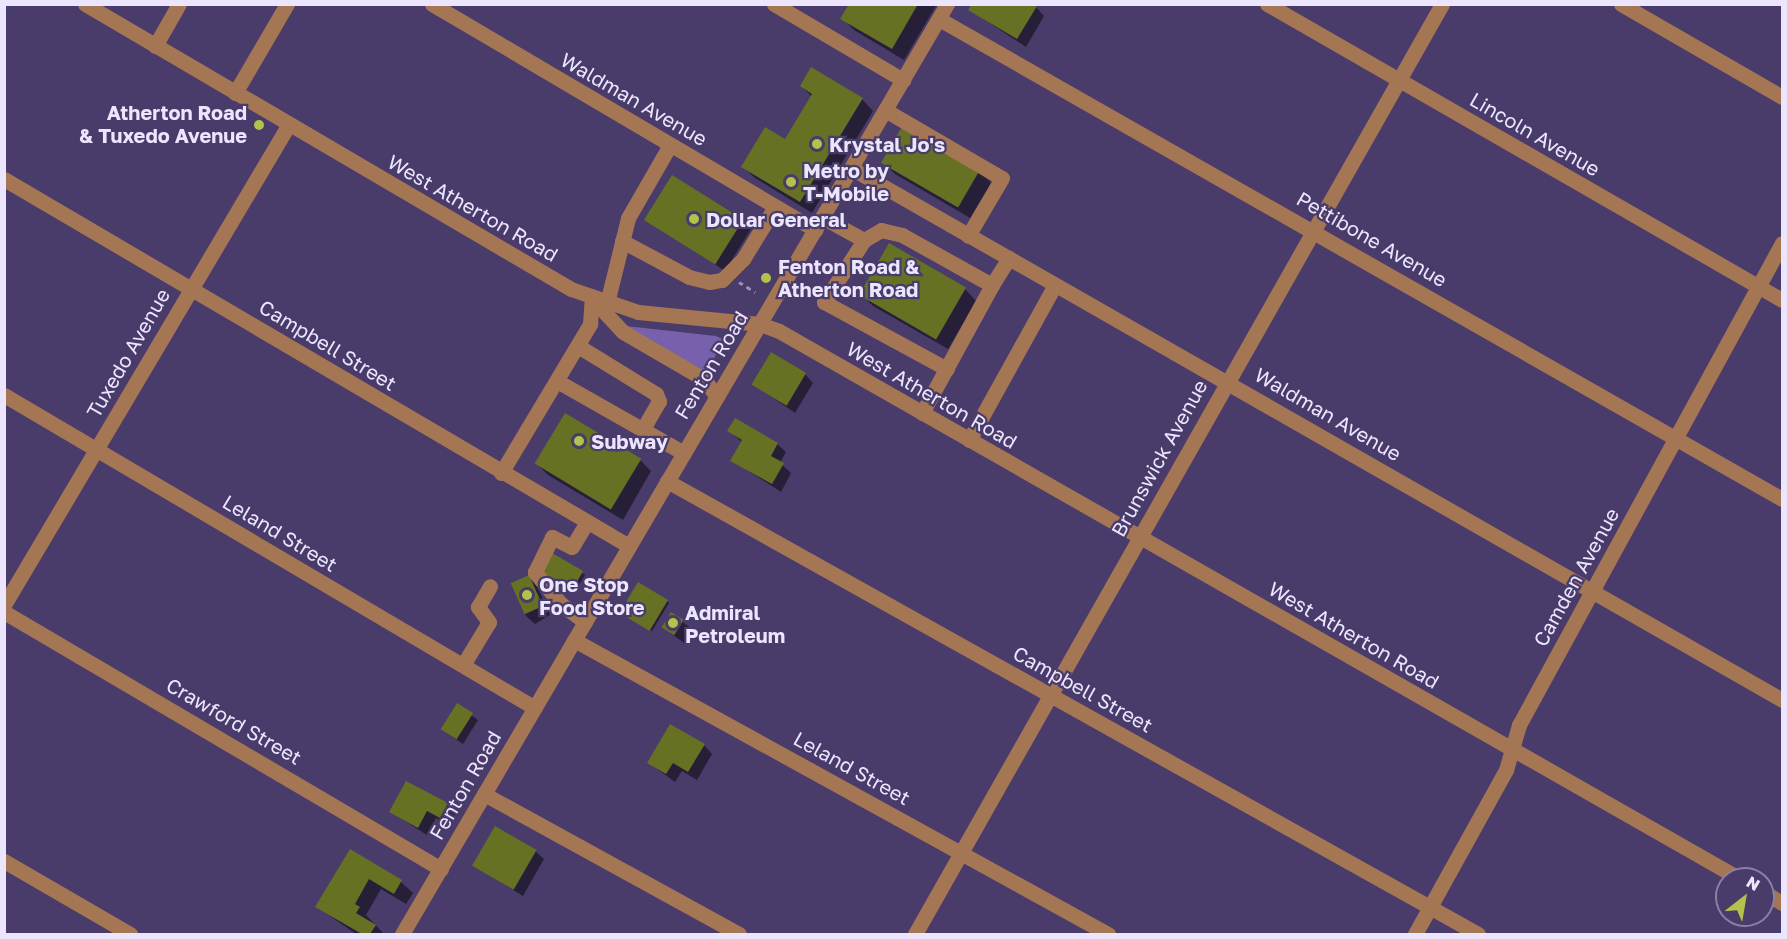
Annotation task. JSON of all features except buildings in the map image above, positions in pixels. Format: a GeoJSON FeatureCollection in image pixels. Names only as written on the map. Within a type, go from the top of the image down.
{"type":"FeatureCollection","features":[{"type":"Feature","properties":{"kind":"street","name":"West Atherton Road"},"geometry":{"type":"LineString","coordinates":[[85,4],[548,277],[599,301],[658,316],[760,324],[922,413],[1719,867]]}},
{"type":"Feature","properties":{"kind":"street"},"geometry":{"type":"LineString","coordinates":[[156,46],[179,4]]}},
{"type":"Feature","properties":{"kind":"street"},"geometry":{"type":"LineString","coordinates":[[235,93],[287,4]]}},
{"type":"Feature","properties":{"kind":"street","name":"Waldman Avenue"},"geometry":{"type":"LineString","coordinates":[[432,4],[775,207],[864,240]]}},
{"type":"Feature","properties":{"kind":"street"},"geometry":{"type":"LineString","coordinates":[[774,4],[903,80]]}},
{"type":"Feature","properties":{"kind":"street","name":"Fenton Road"},"geometry":{"type":"LineString","coordinates":[[402,934],[947,4]]}},
{"type":"Feature","properties":{"kind":"street","name":"Lincoln Avenue"},"geometry":{"type":"LineString","coordinates":[[1267,4],[1782,300]]}},
{"type":"Feature","properties":{"kind":"street","name":"Brunswick Avenue"},"geometry":{"type":"LineString","coordinates":[[915,934],[1048,694],[1442,4]]}},
{"type":"Feature","properties":{"kind":"street"},"geometry":{"type":"LineString","coordinates":[[1621,4],[1782,97]]}},
{"type":"Feature","properties":{"kind":"street","name":"Pettibone Avenue"},"geometry":{"type":"LineString","coordinates":[[939,19],[1313,228],[1782,499]]}},
{"type":"Feature","properties":{"kind":"street"},"geometry":{"type":"LineString","coordinates":[[885,110],[1002,178],[968,236]]}},
{"type":"Feature","properties":{"kind":"street","name":"Tuxedo Avenue"},"geometry":{"type":"LineString","coordinates":[[4,605],[289,124]]}},
{"type":"Feature","properties":{"kind":"street"},"geometry":{"type":"LineString","coordinates":[[501,473],[590,324],[622,241],[628,218],[670,145]]}},
{"type":"Feature","properties":{"kind":"street","name":"Waldman Avenue"},"geometry":{"type":"LineString","coordinates":[[851,168],[1227,380],[1782,700]]}},
{"type":"Feature","properties":{"kind":"street","name":"Campbell Street"},"geometry":{"type":"LineString","coordinates":[[4,179],[191,287],[501,473],[629,546]]}},
{"type":"Feature","properties":{"kind":"street"},"geometry":{"type":"LineString","coordinates":[[622,241],[689,277],[709,282],[729,277],[775,207]]}},
{"type":"Feature","properties":{"kind":"street"},"geometry":{"type":"LineString","coordinates":[[947,369],[824,302],[864,240],[881,230],[902,235],[992,285]]}},
{"type":"Feature","properties":{"kind":"street","name":"Camden Avenue"},"geometry":{"type":"LineString","coordinates":[[1415,934],[1514,749],[1519,725],[1782,243]]}},
{"type":"Feature","properties":{"kind":"street"},"geometry":{"type":"LineString","coordinates":[[922,413],[1009,258]]}},
{"type":"Feature","properties":{"kind":"street"},"geometry":{"type":"LineString","coordinates":[[969,440],[1055,285]]}},
{"type":"Feature","properties":{"kind":"street"},"geometry":{"type":"LineString","coordinates":[[599,301],[623,332],[704,380],[717,397]]}},
{"type":"Feature","properties":{"kind":"street"},"geometry":{"type":"LineString","coordinates":[[578,346],[656,394],[659,401],[642,430]]}},
{"type":"Feature","properties":{"kind":"street"},"geometry":{"type":"LineString","coordinates":[[557,381],[684,453]]}},
{"type":"Feature","properties":{"kind":"street","name":"Leland Street"},"geometry":{"type":"LineString","coordinates":[[4,394],[535,708]]}},
{"type":"Feature","properties":{"kind":"street","name":"Campbell Street"},"geometry":{"type":"LineString","coordinates":[[667,481],[1478,934]]}},
{"type":"Feature","properties":{"kind":"street"},"geometry":{"type":"LineString","coordinates":[[585,622],[560,603],[535,572],[552,537],[572,547],[587,522]]}},
{"type":"Feature","properties":{"kind":"street"},"geometry":{"type":"LineString","coordinates":[[463,665],[489,622],[478,607],[490,586]]}},
{"type":"Feature","properties":{"kind":"street","name":"Crawford Street"},"geometry":{"type":"LineString","coordinates":[[4,612],[441,868]]}},
{"type":"Feature","properties":{"kind":"street","name":"Leland Street"},"geometry":{"type":"LineString","coordinates":[[574,640],[1108,934]]}},
{"type":"Feature","properties":{"kind":"street"},"geometry":{"type":"LineString","coordinates":[[484,794],[739,934]]}},
{"type":"Feature","properties":{"kind":"street"},"geometry":{"type":"LineString","coordinates":[[4,861],[130,934]]}},
{"type":"Feature","properties":{"kind":"path"},"geometry":{"type":"LineString","coordinates":[[729,277],[755,292]]}},
{"type":"Feature","properties":{"kind":"shaded area"},"geometry":{"type":"Polygon","coordinates":[[[626,326],[716,336],[724,340],[705,375],[626,326]]]}},
{"type":"Feature","properties":{"kind":"place","name":"Atherton Road & Tuxedo Avenue"},"geometry":{"type":"Point","coordinates":[259,125]}},
{"type":"Feature","properties":{"kind":"place","name":"Krystal Jo's"},"geometry":{"type":"Point","coordinates":[817,144]}},
{"type":"Feature","properties":{"kind":"place","name":"Metro by T-Mobile"},"geometry":{"type":"Point","coordinates":[791,182]}},
{"type":"Feature","properties":{"kind":"place","name":"Dollar General"},"geometry":{"type":"Point","coordinates":[694,219]}},
{"type":"Feature","properties":{"kind":"place","name":"Fenton Road & Atherton Road"},"geometry":{"type":"Point","coordinates":[766,278]}},
{"type":"Feature","properties":{"kind":"place","name":"Subway"},"geometry":{"type":"Point","coordinates":[579,441]}},
{"type":"Feature","properties":{"kind":"place","name":"One Stop Food Store"},"geometry":{"type":"Point","coordinates":[527,595]}},
{"type":"Feature","properties":{"kind":"place","name":"Admiral Petroleum"},"geometry":{"type":"Point","coordinates":[673,623]}}]}
